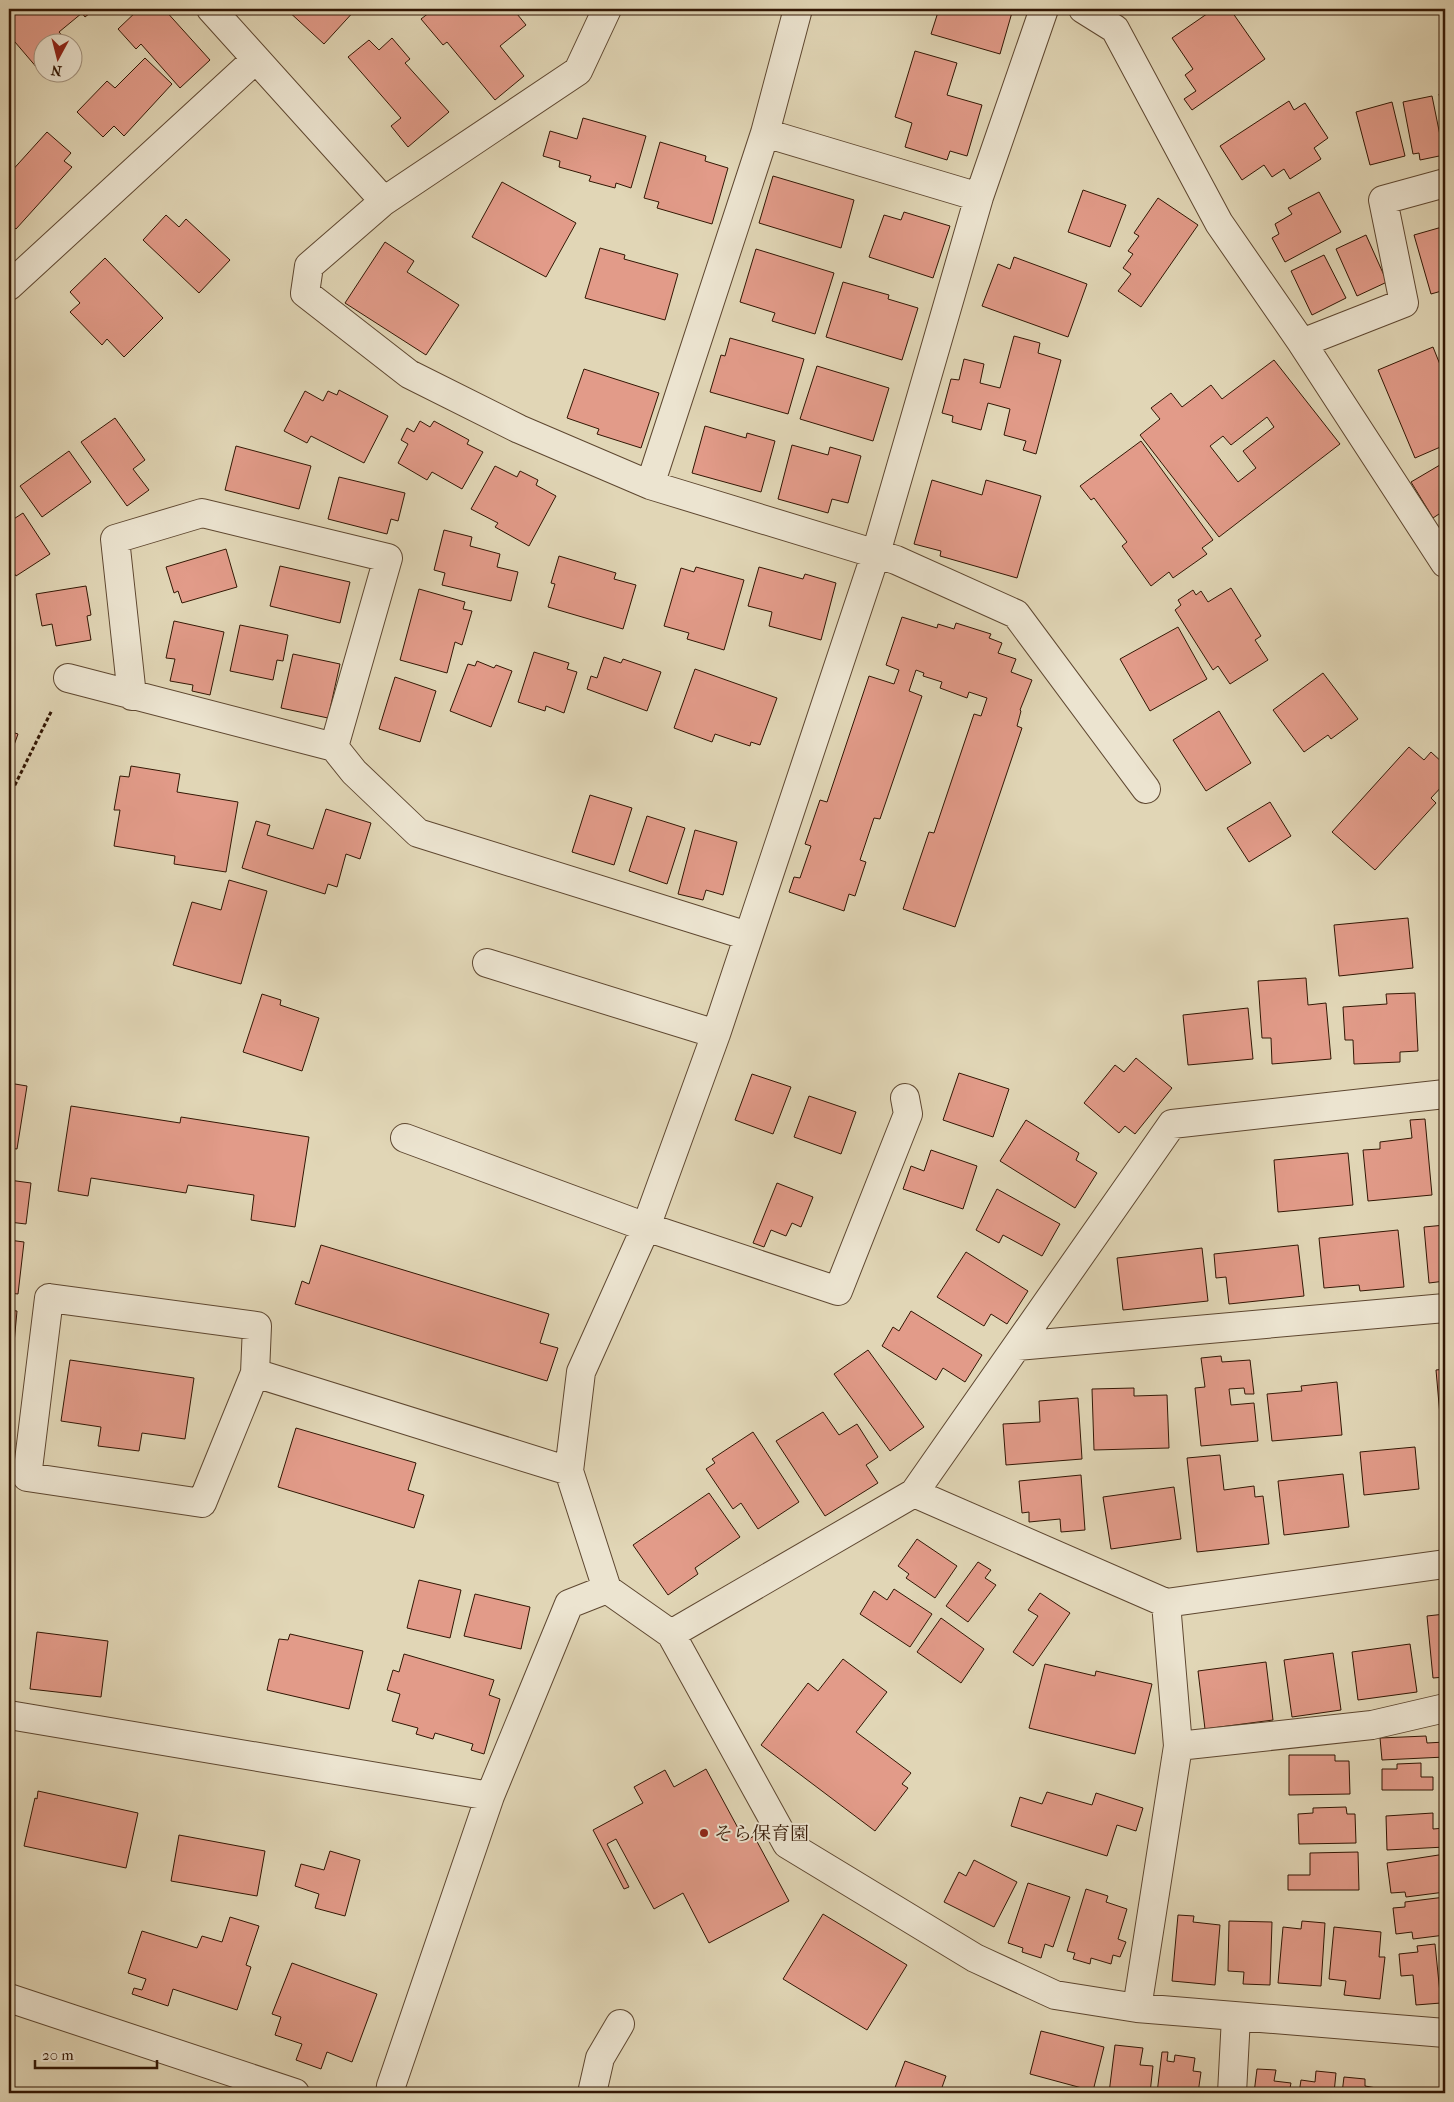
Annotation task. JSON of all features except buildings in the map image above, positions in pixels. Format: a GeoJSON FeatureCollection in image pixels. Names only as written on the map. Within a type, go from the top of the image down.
{"type":"FeatureCollection","features":[{"type":"Feature","properties":{"kind":"street"},"geometry":{"type":"LineString","coordinates":[[211,9],[384,201]]}},
{"type":"Feature","properties":{"kind":"street"},"geometry":{"type":"LineString","coordinates":[[607,9],[578,72],[384,201],[309,266],[305,293],[409,374],[519,429],[650,485],[896,560],[1016,614],[1146,790]]}},
{"type":"Feature","properties":{"kind":"street"},"geometry":{"type":"LineString","coordinates":[[650,485],[765,133],[798,9]]}},
{"type":"Feature","properties":{"kind":"street"},"geometry":{"type":"LineString","coordinates":[[1044,9],[979,197],[876,553],[716,1034],[646,1227],[581,1372],[569,1471],[607,1589],[672,1634],[787,1844],[975,1958],[1055,1995],[1137,2008],[1445,2033]]}},
{"type":"Feature","properties":{"kind":"street"},"geometry":{"type":"LineString","coordinates":[[1083,9],[1115,30],[1219,223],[1302,343],[1445,563]]}},
{"type":"Feature","properties":{"kind":"street"},"geometry":{"type":"LineString","coordinates":[[9,286],[256,58]]}},
{"type":"Feature","properties":{"kind":"street"},"geometry":{"type":"LineString","coordinates":[[765,133],[979,197]]}},
{"type":"Feature","properties":{"kind":"street"},"geometry":{"type":"LineString","coordinates":[[1302,343],[1404,303],[1383,200],[1445,184]]}},
{"type":"Feature","properties":{"kind":"street"},"geometry":{"type":"LineString","coordinates":[[132,696],[115,539],[202,513],[388,558],[334,747]]}},
{"type":"Feature","properties":{"kind":"street"},"geometry":{"type":"LineString","coordinates":[[68,678],[334,747],[354,772],[418,833],[748,936]]}},
{"type":"Feature","properties":{"kind":"street"},"geometry":{"type":"LineString","coordinates":[[487,963],[716,1034]]}},
{"type":"Feature","properties":{"kind":"street"},"geometry":{"type":"LineString","coordinates":[[672,1634],[914,1492],[1172,1124],[1445,1094]]}},
{"type":"Feature","properties":{"kind":"street"},"geometry":{"type":"LineString","coordinates":[[405,1138],[646,1227],[838,1291],[908,1114],[906,1098]]}},
{"type":"Feature","properties":{"kind":"street"},"geometry":{"type":"LineString","coordinates":[[49,1298],[258,1326],[255,1373],[202,1503],[27,1477],[49,1298]]}},
{"type":"Feature","properties":{"kind":"street"},"geometry":{"type":"LineString","coordinates":[[1017,1346],[1445,1308]]}},
{"type":"Feature","properties":{"kind":"street"},"geometry":{"type":"LineString","coordinates":[[255,1373],[569,1471]]}},
{"type":"Feature","properties":{"kind":"street"},"geometry":{"type":"LineString","coordinates":[[914,1492],[1166,1603],[1445,1564]]}},
{"type":"Feature","properties":{"kind":"street"},"geometry":{"type":"LineString","coordinates":[[390,2093],[490,1796],[568,1604],[607,1589]]}},
{"type":"Feature","properties":{"kind":"street"},"geometry":{"type":"LineString","coordinates":[[1137,2008],[1178,1746],[1166,1603]]}},
{"type":"Feature","properties":{"kind":"street"},"geometry":{"type":"LineString","coordinates":[[1178,1746],[1372,1725],[1445,1708]]}},
{"type":"Feature","properties":{"kind":"street"},"geometry":{"type":"LineString","coordinates":[[9,1715],[490,1796]]}},
{"type":"Feature","properties":{"kind":"street"},"geometry":{"type":"LineString","coordinates":[[9,1998],[295,2093]]}},
{"type":"Feature","properties":{"kind":"street"},"geometry":{"type":"LineString","coordinates":[[1232,2093],[1236,2017]]}},
{"type":"Feature","properties":{"kind":"street"},"geometry":{"type":"LineString","coordinates":[[592,2093],[600,2058],[620,2024]]}},
{"type":"Feature","properties":{"kind":"path"},"geometry":{"type":"LineString","coordinates":[[9,797],[68,678]]}},
{"type":"Feature","properties":{"kind":"place","name":"そら保育園"},"geometry":{"type":"Point","coordinates":[704,1833]}}]}
